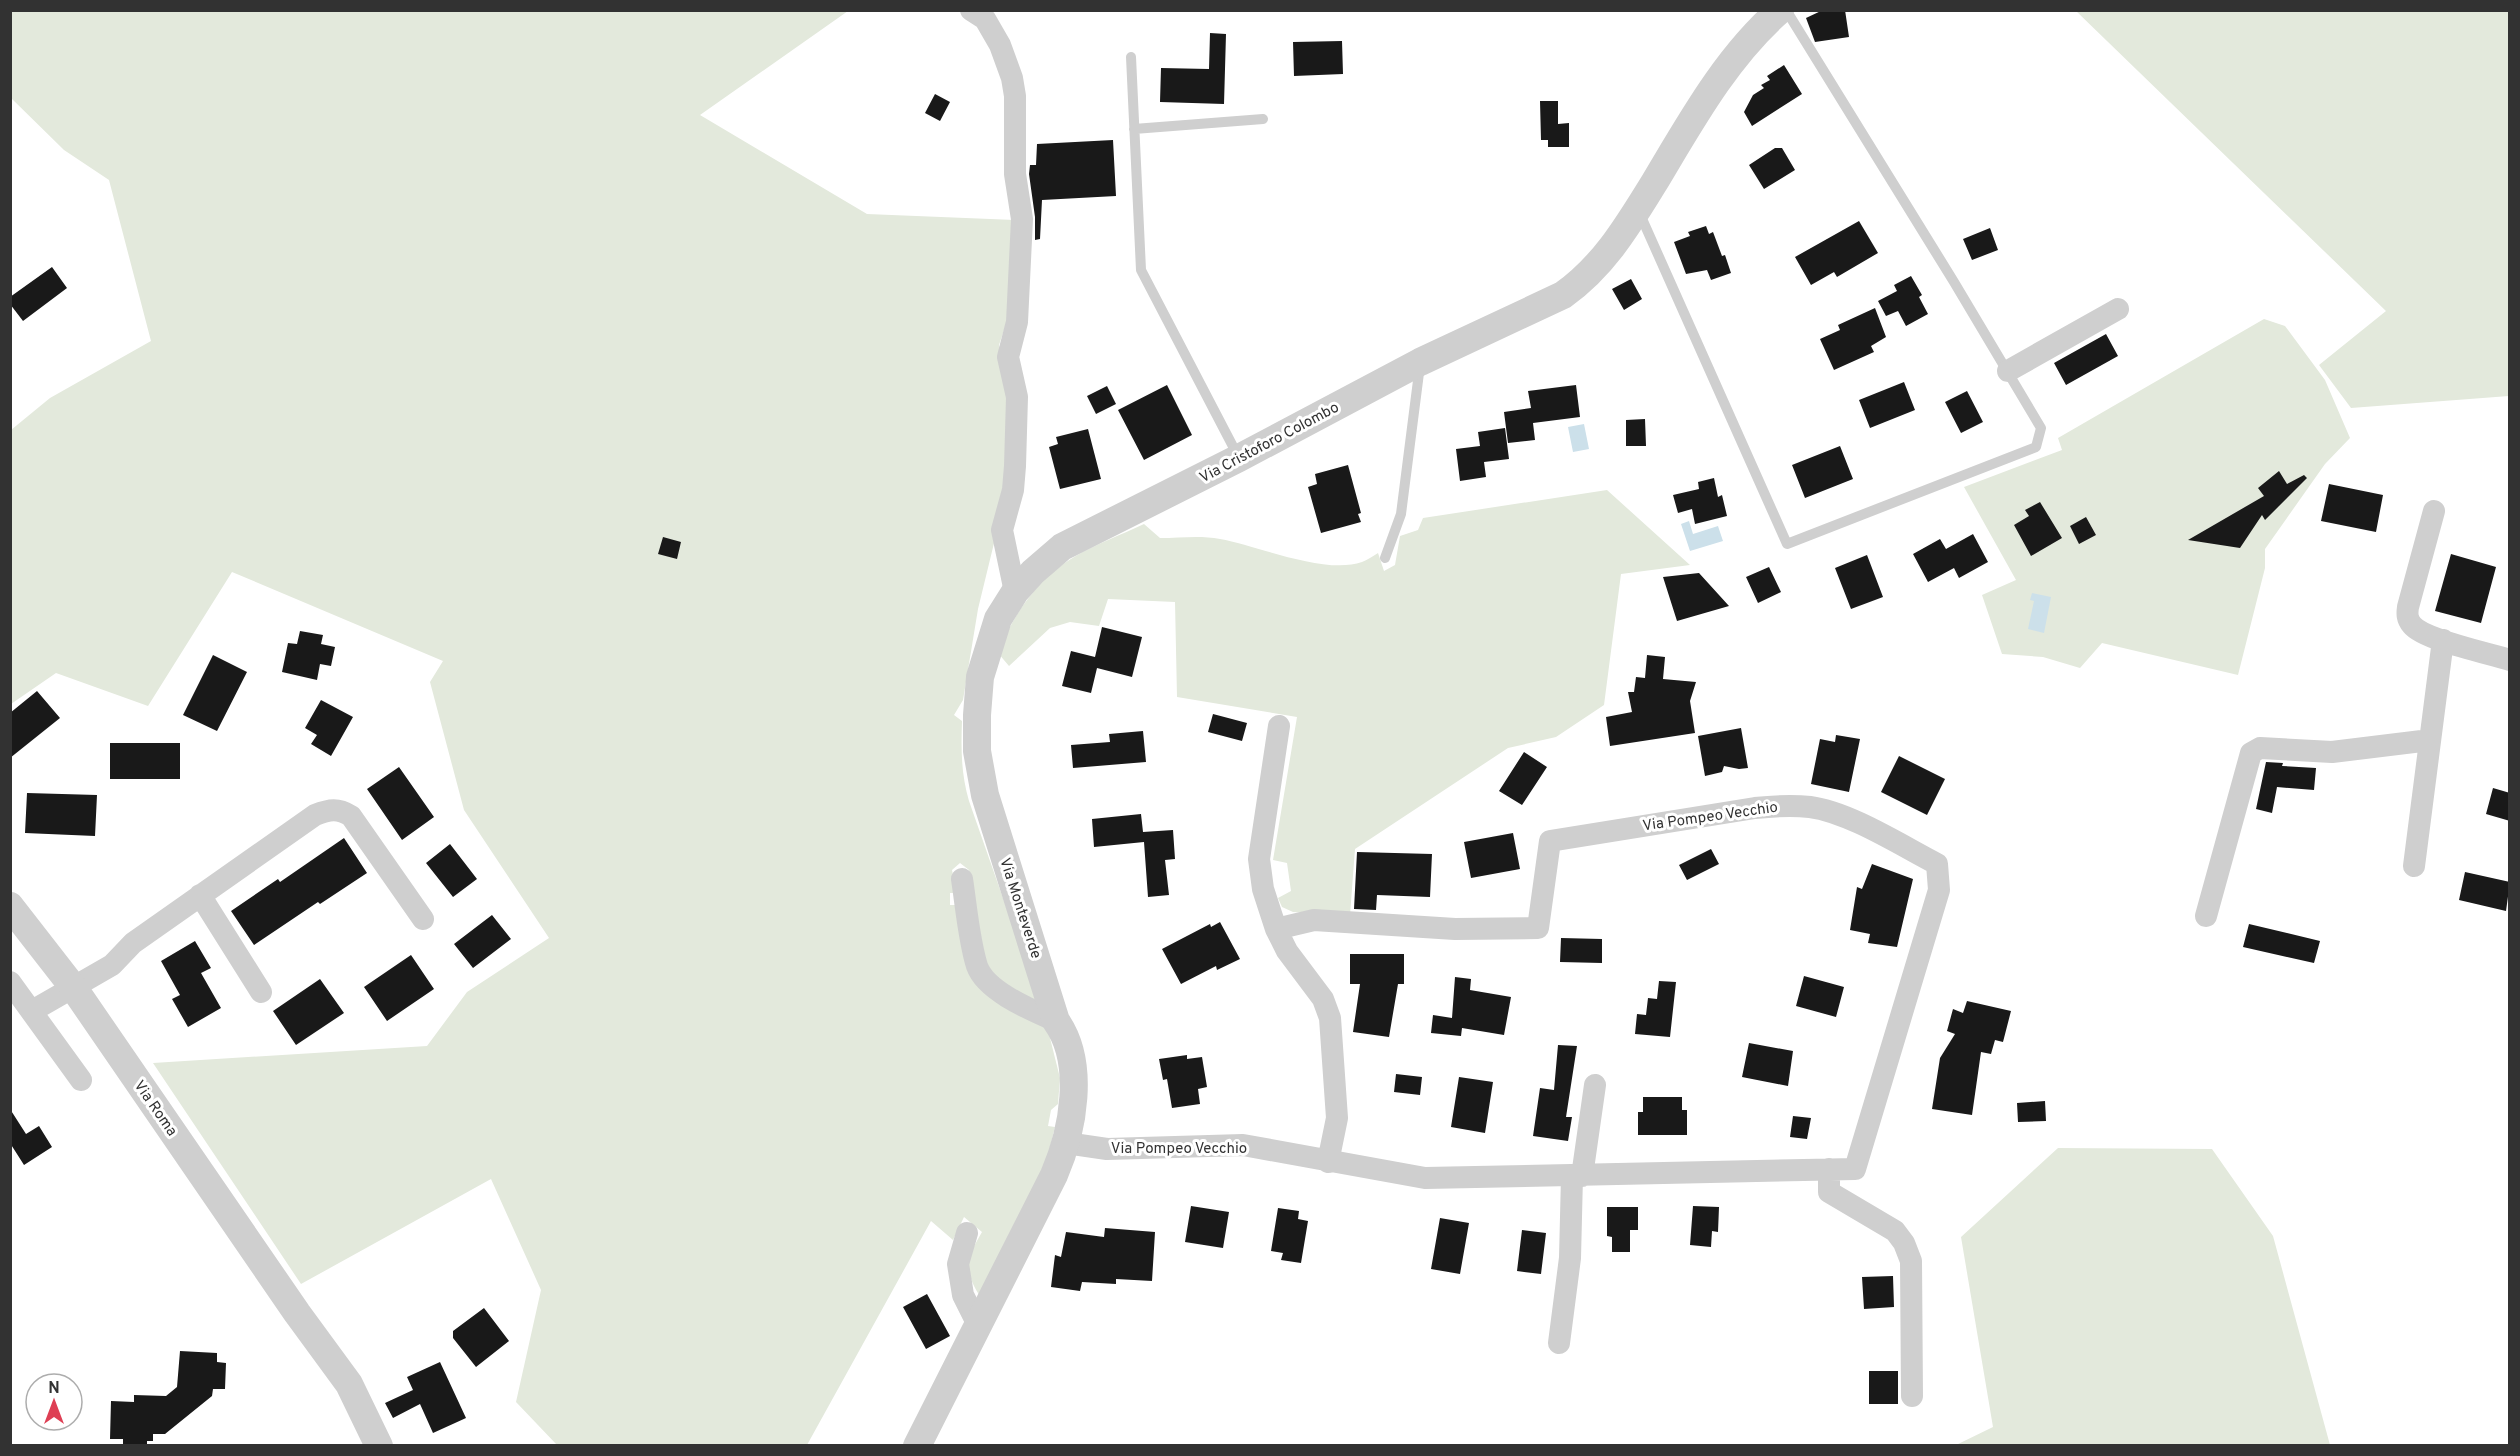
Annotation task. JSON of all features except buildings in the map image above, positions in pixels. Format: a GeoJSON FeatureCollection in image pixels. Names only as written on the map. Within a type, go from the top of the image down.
{"type":"FeatureCollection","features":[{"type":"Feature","properties":{"kind":"street"},"geometry":{"type":"LineString","coordinates":[[971,10],[985,19],[1000,45],[1016,96],[1015,174],[1022,219],[1017,322],[1008,357],[1017,397],[1016,466],[1013,490],[1002,530],[1015,592]]}},
{"type":"Feature","properties":{"kind":"street","name":"Via Cristoforo Colombo"},"geometry":{"type":"LineString","coordinates":[[1015,592],[1033,572],[1062,547],[1239,458],[1420,362],[1563,295],[1584,280],[1616,242],[1717,82],[1737,56],[1780,10]]}},
{"type":"Feature","properties":{"kind":"street"},"geometry":{"type":"LineString","coordinates":[[2008,371],[2118,309]]}},
{"type":"Feature","properties":{"kind":"street"},"geometry":{"type":"LineString","coordinates":[[2434,511],[2407,616],[2412,625],[2425,635],[2510,660]]}},
{"type":"Feature","properties":{"kind":"street","name":"Via Monteverde"},"geometry":{"type":"LineString","coordinates":[[1015,592],[999,619],[980,677],[977,751],[985,795],[1073,1069],[1074,1098],[1063,1152]]}},
{"type":"Feature","properties":{"kind":"street"},"geometry":{"type":"LineString","coordinates":[[2414,866],[2443,640]]}},
{"type":"Feature","properties":{"kind":"street"},"geometry":{"type":"LineString","coordinates":[[1279,726],[1259,859],[1263,889],[1276,929],[1287,951],[1323,999],[1330,1018],[1337,1118],[1328,1162]]}},
{"type":"Feature","properties":{"kind":"street"},"geometry":{"type":"LineString","coordinates":[[2206,916],[2251,753],[2260,748],[2332,752],[2430,740]]}},
{"type":"Feature","properties":{"kind":"street","name":"Via Pompeo Vecchio"},"geometry":{"type":"LineString","coordinates":[[1063,1152],[1244,1145],[1425,1178],[1855,1168],[1939,890],[1937,864],[1844,818],[1813,807],[1785,805],[1550,841],[1538,928],[1455,929],[1314,920],[1276,929]]}},
{"type":"Feature","properties":{"kind":"street"},"geometry":{"type":"LineString","coordinates":[[32,1011],[112,965],[133,943],[315,815],[327,810],[339,809],[351,816],[423,919]]}},
{"type":"Feature","properties":{"kind":"street"},"geometry":{"type":"LineString","coordinates":[[962,879],[978,968],[995,988],[1024,1006],[1056,1021]]}},
{"type":"Feature","properties":{"kind":"street"},"geometry":{"type":"LineString","coordinates":[[200,895],[261,992]]}},
{"type":"Feature","properties":{"kind":"street","name":"Via Roma"},"geometry":{"type":"LineString","coordinates":[[10,906],[73,987],[297,1313],[349,1384],[379,1446]]}},
{"type":"Feature","properties":{"kind":"street"},"geometry":{"type":"LineString","coordinates":[[10,982],[81,1080]]}},
{"type":"Feature","properties":{"kind":"street"},"geometry":{"type":"LineString","coordinates":[[1559,1343],[1570,1258],[1577,1176],[1595,1085]]}},
{"type":"Feature","properties":{"kind":"street"},"geometry":{"type":"LineString","coordinates":[[917,1446],[1063,1152]]}},
{"type":"Feature","properties":{"kind":"street"},"geometry":{"type":"LineString","coordinates":[[1829,1169],[1829,1192],[1895,1231],[1904,1243],[1911,1261],[1912,1396]]}},
{"type":"Feature","properties":{"kind":"street"},"geometry":{"type":"LineString","coordinates":[[967,1233],[958,1264],[963,1295],[978,1325]]}},
{"type":"Feature","properties":{"kind":"street","name":"Via Roma"},"geometry":{"type":"LineString","coordinates":[[297,1313],[363,1446]]}},
{"type":"Feature","properties":{"kind":"lane"},"geometry":{"type":"LineString","coordinates":[[1637,209],[1787,544],[2036,447],[2041,428],[1786,10]]}},
{"type":"Feature","properties":{"kind":"lane"},"geometry":{"type":"LineString","coordinates":[[1131,57],[1141,270],[1239,458]]}},
{"type":"Feature","properties":{"kind":"lane"},"geometry":{"type":"LineString","coordinates":[[1134,129],[1263,120]]}},
{"type":"Feature","properties":{"kind":"lane"},"geometry":{"type":"LineString","coordinates":[[1386,558],[1401,514],[1420,362]]}},
{"type":"Feature","properties":{"kind":"shaded area"},"geometry":{"type":"Polygon","coordinates":[[[11,11],[848,11],[700,115],[867,214],[1015,220],[1008,318],[999,345],[1011,395],[1004,502],[978,609],[963,700],[954,715],[962,721],[962,761],[969,801],[1040,1004],[1001,981],[989,967],[985,959],[969,870],[960,863],[952,870],[957,893],[950,893],[950,905],[958,905],[969,965],[1048,1030],[1060,1078],[1058,1104],[1051,1110],[1048,1126],[1055,1127],[1047,1159],[981,1298],[971,1280],[969,1265],[970,1257],[982,1232],[964,1217],[953,1240],[931,1221],[807,1445],[557,1445],[516,1402],[541,1290],[491,1179],[301,1284],[153,1063],[427,1046],[467,992],[549,938],[464,810],[430,682],[443,661],[232,572],[148,706],[56,673],[11,704],[11,430],[50,398],[151,341],[109,180],[64,150],[11,98],[11,11]]]}},
{"type":"Feature","properties":{"kind":"shaded area"},"geometry":{"type":"Polygon","coordinates":[[[2076,11],[2509,11],[2509,396],[2351,408],[2319,365],[2386,311],[2076,11]]]}},
{"type":"Feature","properties":{"kind":"shaded area"},"geometry":{"type":"Polygon","coordinates":[[[2264,319],[2285,326],[2325,380],[2350,438],[2325,464],[2265,549],[2265,568],[2238,675],[2102,643],[2080,668],[2043,657],[2002,654],[1982,595],[2016,580],[1964,487],[2062,450],[2058,438],[2264,319]]]}},
{"type":"Feature","properties":{"kind":"shaded area"},"geometry":{"type":"Polygon","coordinates":[[[1607,490],[1690,565],[1621,574],[1604,705],[1556,737],[1508,748],[1355,849],[1350,915],[1293,912],[1282,907],[1278,898],[1291,891],[1287,863],[1273,860],[1297,717],[1177,697],[1175,602],[1108,599],[1099,626],[1070,622],[1050,628],[1009,666],[998,653],[1019,612],[1049,576],[1082,552],[1144,524],[1160,538],[1213,538],[1330,565],[1362,562],[1378,553],[1384,571],[1395,565],[1400,536],[1418,530],[1423,518],[1607,490]]]}},
{"type":"Feature","properties":{"kind":"shaded area"},"geometry":{"type":"Polygon","coordinates":[[[2058,1148],[2212,1149],[2273,1236],[2330,1445],[1956,1445],[1993,1427],[1961,1237],[2058,1148]]]}},
{"type":"Feature","properties":{"kind":"water"},"geometry":{"type":"Polygon","coordinates":[[[1584,424],[1589,449],[1573,452],[1568,427],[1584,424]]]}},
{"type":"Feature","properties":{"kind":"water"},"geometry":{"type":"Polygon","coordinates":[[[1689,521],[1693,534],[1718,526],[1723,541],[1690,551],[1681,524],[1689,521]]]}},
{"type":"Feature","properties":{"kind":"water"},"geometry":{"type":"Polygon","coordinates":[[[2032,593],[2051,597],[2044,633],[2028,629],[2034,601],[2030,600],[2032,593]]]}}]}
